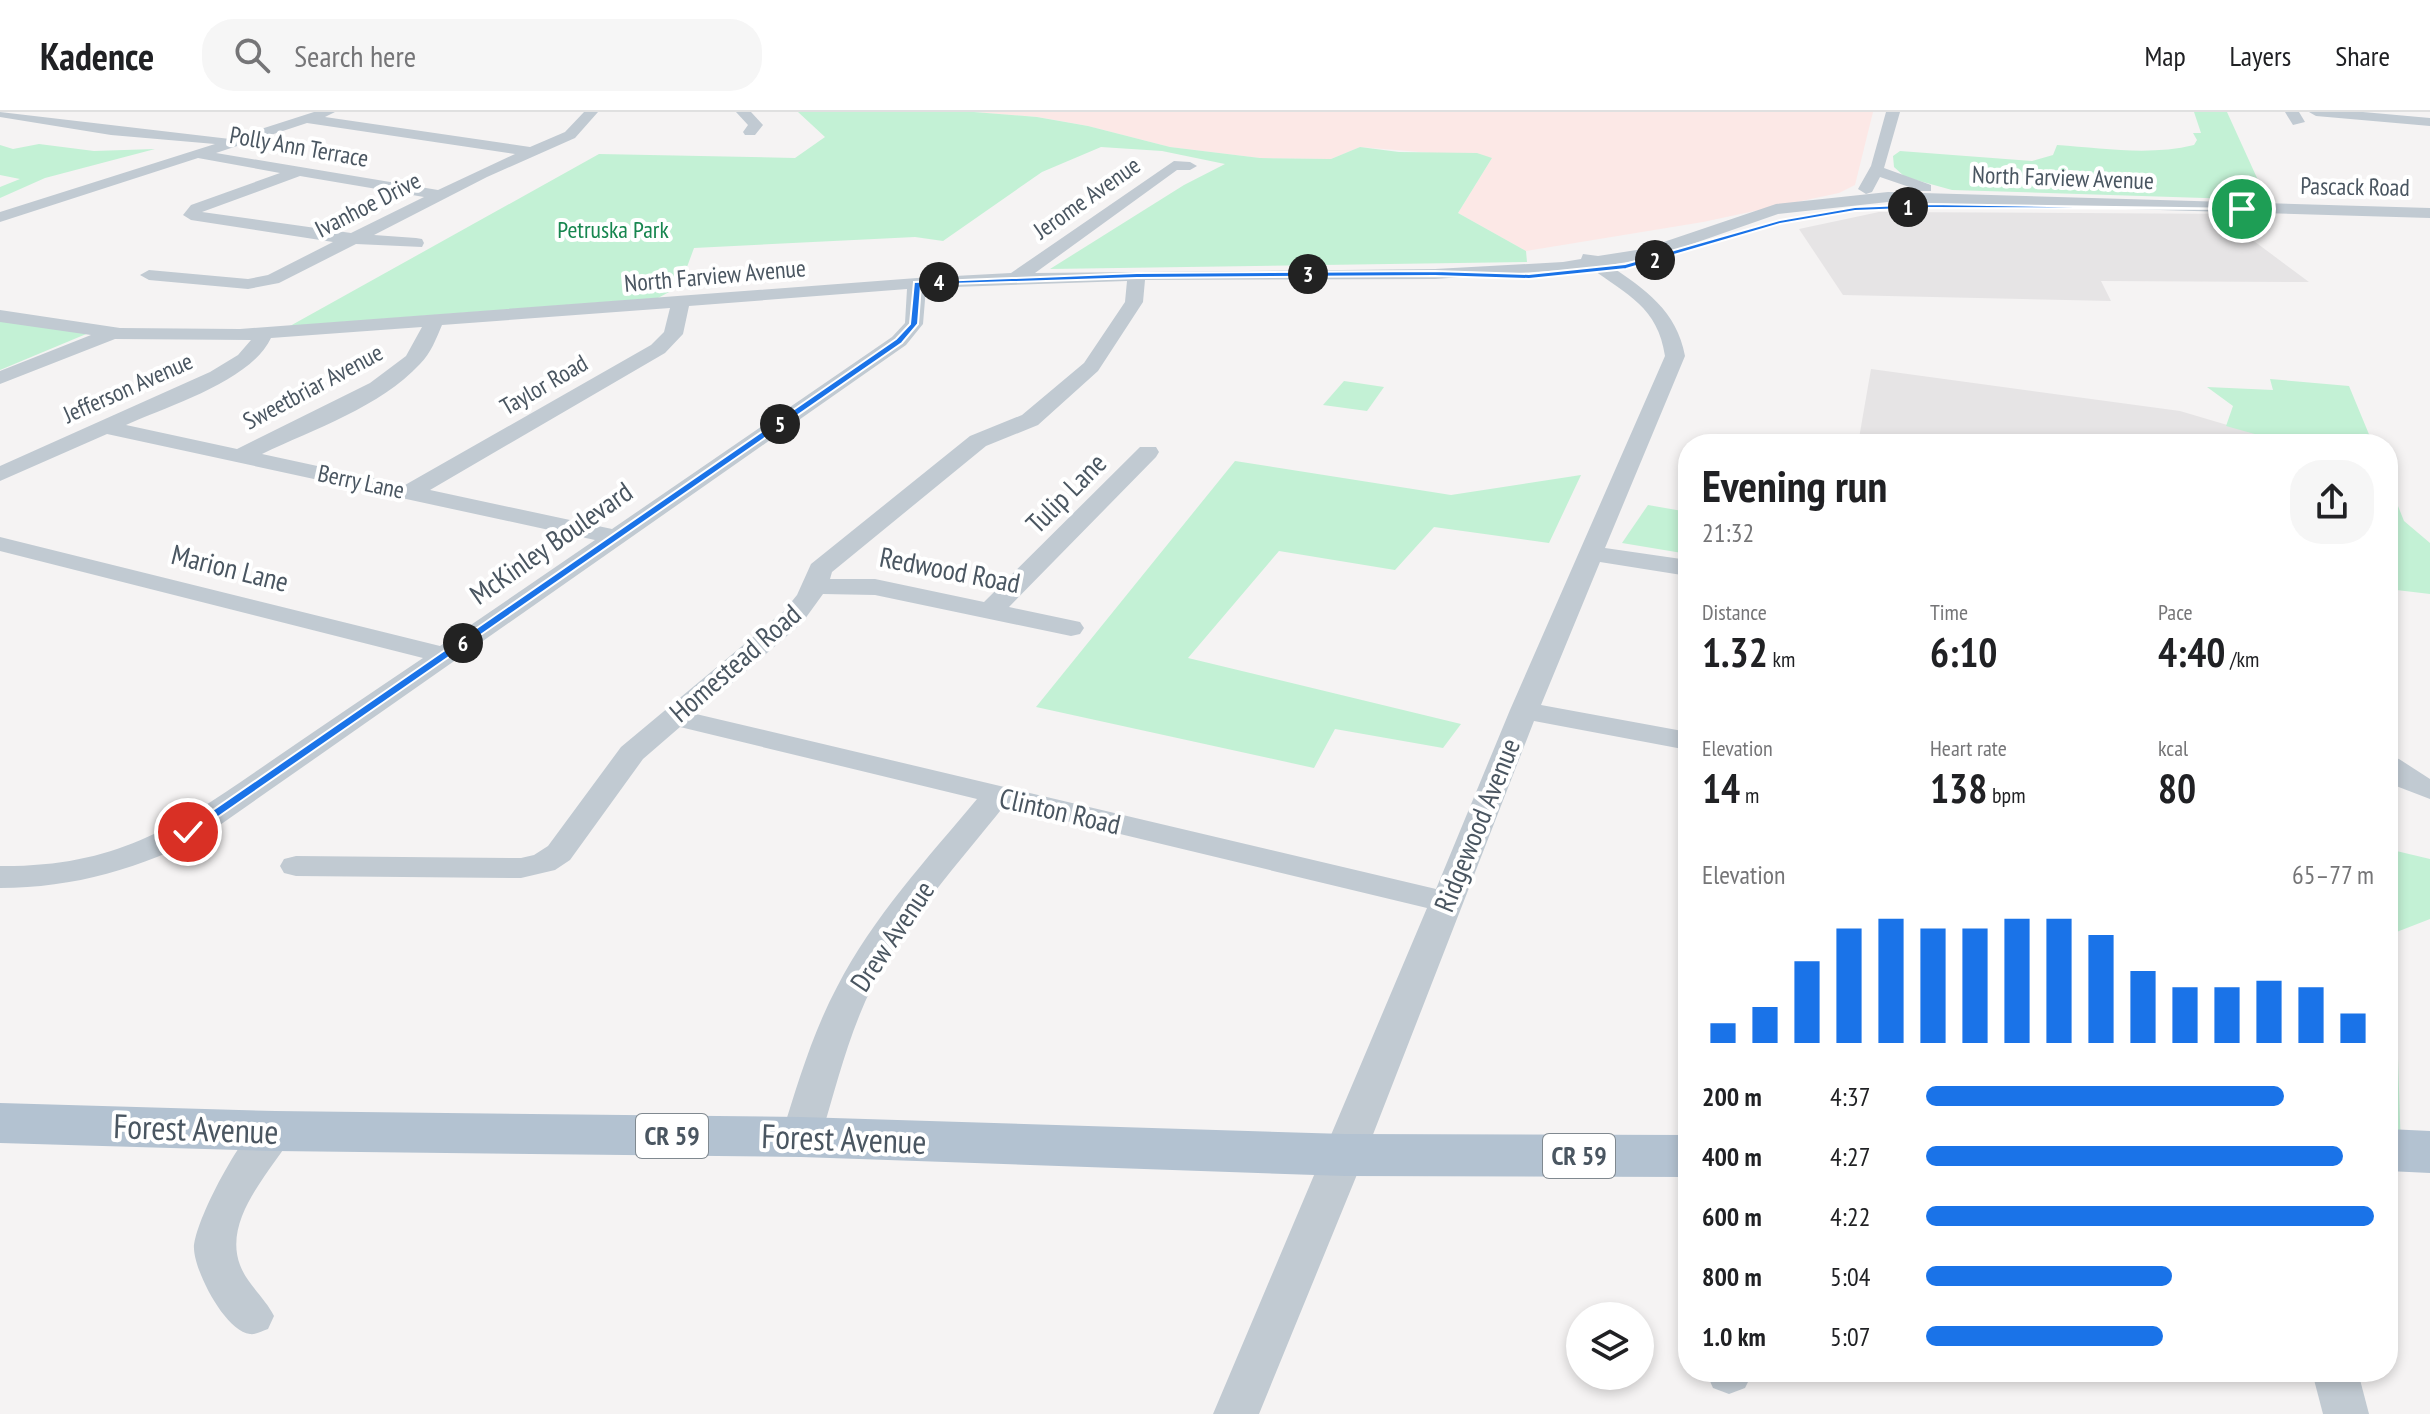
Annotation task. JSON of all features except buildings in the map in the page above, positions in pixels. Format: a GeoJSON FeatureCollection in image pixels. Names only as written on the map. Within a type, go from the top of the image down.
{"type":"FeatureCollection","features":[{"type":"Feature","properties":{"kind":"main road","name":"Forest Avenue"},"geometry":{"type":"LineString","coordinates":[[0,1123],[275,1131],[801,1137],[1345,1155],[1678,1156]]}},
{"type":"Feature","properties":{"kind":"main road"},"geometry":{"type":"LineString","coordinates":[[2398,1150],[2430,1152]]}},
{"type":"Feature","properties":{"kind":"street","name":"Ivanhoe Drive"},"geometry":{"type":"LineString","coordinates":[[149,275],[255,284],[273,279],[440,195],[570,135],[591,112]]}},
{"type":"Feature","properties":{"kind":"street"},"geometry":{"type":"LineString","coordinates":[[743,112],[756,125],[750,132]]}},
{"type":"Feature","properties":{"kind":"street"},"geometry":{"type":"LineString","coordinates":[[1857,199],[1865,194],[1876,172],[1893,112]]}},
{"type":"Feature","properties":{"kind":"street"},"geometry":{"type":"LineString","coordinates":[[2316,112],[2430,122]]}},
{"type":"Feature","properties":{"kind":"street"},"geometry":{"type":"LineString","coordinates":[[0,113],[111,131],[236,141]]}},
{"type":"Feature","properties":{"kind":"street"},"geometry":{"type":"LineString","coordinates":[[0,217],[316,114],[532,152]]}},
{"type":"Feature","properties":{"kind":"street","name":"Polly Ann Terrace"},"geometry":{"type":"LineString","coordinates":[[197,154],[440,195]]}},
{"type":"Feature","properties":{"kind":"street","name":"Jerome Avenue"},"geometry":{"type":"LineString","coordinates":[[1016,278],[1174,165],[1190,166]]}},
{"type":"Feature","properties":{"kind":"street"},"geometry":{"type":"LineString","coordinates":[[299,171],[197,208],[191,215],[354,239],[416,243]]}},
{"type":"Feature","properties":{"kind":"street"},"geometry":{"type":"LineString","coordinates":[[1876,172],[1894,197]]}},
{"type":"Feature","properties":{"kind":"street"},"geometry":{"type":"LineString","coordinates":[[1876,172],[1923,188],[1999,200]]}},
{"type":"Feature","properties":{"kind":"street"},"geometry":{"type":"LineString","coordinates":[[1610,265],[1600,251],[1616,242],[1735,228],[1800,211],[1894,197],[2120,208]]}},
{"type":"Feature","properties":{"kind":"street","name":"North Farview Avenue"},"geometry":{"type":"LineString","coordinates":[[0,316],[113,333],[197,336],[434,322],[917,283],[1016,278],[1435,274],[1529,277],[1610,265],[1735,228],[1776,209],[1857,199],[1894,197],[2183,207]]}},
{"type":"Feature","properties":{"kind":"street","name":"North Farview Avenue"},"geometry":{"type":"LineString","coordinates":[[1735,228],[1855,209],[1928,206],[2183,207]]}},
{"type":"Feature","properties":{"kind":"street","name":"Pascack Road"},"geometry":{"type":"LineString","coordinates":[[2183,207],[2430,213]]}},
{"type":"Feature","properties":{"kind":"street","name":"Ridgewood Avenue"},"geometry":{"type":"LineString","coordinates":[[1236,1414],[1345,1155],[1524,710],[1675,356],[1672,338],[1661,315],[1610,265]]}},
{"type":"Feature","properties":{"kind":"street","name":"Homestead Road"},"geometry":{"type":"LineString","coordinates":[[296,866],[494,868],[544,863],[559,853],[632,753],[804,607],[816,586],[820,569],[978,441],[1030,420],[1091,367],[1134,302],[1137,275]]}},
{"type":"Feature","properties":{"kind":"street","name":"McKinley Boulevard"},"geometry":{"type":"LineString","coordinates":[[0,877],[43,875],[89,867],[151,848],[188,832],[899,341],[914,324],[917,283]]}},
{"type":"Feature","properties":{"kind":"street","name":"Taylor Road"},"geometry":{"type":"LineString","coordinates":[[409,492],[658,349],[673,334],[680,303]]}},
{"type":"Feature","properties":{"kind":"street","name":"Sweetbriar Avenue"},"geometry":{"type":"LineString","coordinates":[[240,456],[382,384],[413,360],[434,322]]}},
{"type":"Feature","properties":{"kind":"street"},"geometry":{"type":"LineString","coordinates":[[0,378],[113,333]]}},
{"type":"Feature","properties":{"kind":"street","name":"Jefferson Avenue"},"geometry":{"type":"LineString","coordinates":[[0,474],[232,368],[255,350],[263,334]]}},
{"type":"Feature","properties":{"kind":"street","name":"Berry Lane"},"geometry":{"type":"LineString","coordinates":[[105,427],[617,537]]}},
{"type":"Feature","properties":{"kind":"street","name":"Tulip Lane"},"geometry":{"type":"LineString","coordinates":[[992,609],[1148,452]]}},
{"type":"Feature","properties":{"kind":"street","name":"Marion Lane"},"geometry":{"type":"LineString","coordinates":[[0,544],[445,655]]}},
{"type":"Feature","properties":{"kind":"street"},"geometry":{"type":"LineString","coordinates":[[1591,553],[1678,566]]}},
{"type":"Feature","properties":{"kind":"street","name":"Redwood Road"},"geometry":{"type":"LineString","coordinates":[[816,586],[875,587],[992,609],[1071,628]]}},
{"type":"Feature","properties":{"kind":"street"},"geometry":{"type":"LineString","coordinates":[[1524,710],[1678,739]]}},
{"type":"Feature","properties":{"kind":"street","name":"Clinton Road"},"geometry":{"type":"LineString","coordinates":[[674,717],[1446,902]]}},
{"type":"Feature","properties":{"kind":"street"},"geometry":{"type":"LineString","coordinates":[[2398,773],[2430,790]]}},
{"type":"Feature","properties":{"kind":"street","name":"Drew Avenue"},"geometry":{"type":"LineString","coordinates":[[801,1137],[828,1048],[866,966],[899,917],[996,796]]}},
{"type":"Feature","properties":{"kind":"street"},"geometry":{"type":"LineString","coordinates":[[252,1316],[236,1297],[217,1263],[215,1239],[228,1202],[275,1131]]}},
{"type":"Feature","properties":{"kind":"street"},"geometry":{"type":"LineString","coordinates":[[2338,1382],[2346,1414]]}},
{"type":"Feature","properties":{"kind":"shaded area"},"geometry":{"type":"Polygon","coordinates":[[[974,112],[1873,112],[1855,185],[1839,193],[1703,222],[1526,251],[1458,213],[1492,158],[1360,147],[1331,159],[1260,158],[1170,147],[1038,117],[974,112]]]}},
{"type":"Feature","properties":{"kind":"shaded area"},"geometry":{"type":"Polygon","coordinates":[[[1879,212],[2246,214],[2235,227],[2309,282],[2101,281],[2111,301],[1843,295],[1799,229],[1879,212]]]}},
{"type":"Feature","properties":{"kind":"shaded area"},"geometry":{"type":"Polygon","coordinates":[[[1871,369],[2180,411],[2257,434],[1860,434],[1871,369]]]}},
{"type":"Feature","properties":{"kind":"green space","name":"Petruska Park"},"geometry":{"type":"Polygon","coordinates":[[[798,112],[974,112],[1037,117],[1088,126],[1170,147],[1260,158],[1331,159],[1360,147],[1399,152],[1477,153],[1492,158],[1458,213],[1526,251],[1527,262],[1050,269],[1184,185],[1225,164],[1162,151],[1101,147],[1042,172],[943,241],[915,237],[694,248],[680,286],[658,298],[290,326],[599,154],[795,158],[825,137],[798,112]]]}},
{"type":"Feature","properties":{"kind":"green space"},"geometry":{"type":"Polygon","coordinates":[[[2194,112],[2227,112],[2267,200],[1952,190],[1905,177],[1894,167],[1893,156],[1900,151],[2032,161],[2053,155],[2057,145],[2160,150],[2194,145],[2197,140],[2193,133],[2201,133],[2194,112]]]}},
{"type":"Feature","properties":{"kind":"green space"},"geometry":{"type":"Polygon","coordinates":[[[39,144],[94,151],[155,149],[45,178],[0,198],[0,187],[20,179],[0,175],[0,145],[13,149],[39,144]]]}},
{"type":"Feature","properties":{"kind":"green space"},"geometry":{"type":"Polygon","coordinates":[[[0,316],[91,332],[0,370],[0,316]]]}},
{"type":"Feature","properties":{"kind":"green space"},"geometry":{"type":"Polygon","coordinates":[[[2270,379],[2349,386],[2369,434],[2255,434],[2226,426],[2233,406],[2207,387],[2273,390],[2270,379]]]}},
{"type":"Feature","properties":{"kind":"green space"},"geometry":{"type":"Polygon","coordinates":[[[1344,381],[1384,387],[1367,411],[1323,405],[1344,381]]]}},
{"type":"Feature","properties":{"kind":"green space"},"geometry":{"type":"Polygon","coordinates":[[[1235,461],[1451,495],[1581,475],[1549,543],[1434,527],[1395,570],[1279,551],[1188,658],[1461,724],[1443,748],[1335,729],[1314,768],[1036,707],[1235,461]]]}},
{"type":"Feature","properties":{"kind":"green space"},"geometry":{"type":"Polygon","coordinates":[[[1648,505],[1678,510],[1678,552],[1622,543],[1648,505]]]}},
{"type":"Feature","properties":{"kind":"green space"},"geometry":{"type":"Polygon","coordinates":[[[2398,506],[2404,521],[2430,543],[2430,594],[2398,590],[2398,506]]]}},
{"type":"Feature","properties":{"kind":"green space"},"geometry":{"type":"Polygon","coordinates":[[[2398,851],[2430,859],[2430,919],[2398,931],[2398,851]]]}},
{"type":"Feature","properties":{"kind":"green space"},"geometry":{"type":"Polygon","coordinates":[[[2398,1058],[2401,1151],[2398,1151],[2398,1058]]]}},
{"type":"Feature","properties":{"kind":"route"},"geometry":{"type":"LineString","coordinates":[[188,832],[899,341],[914,324],[917,283],[1137,275],[1435,274],[1529,277],[1608,270],[1682,253],[1780,222],[1855,209],[1928,206],[2242,209]]}}]}
